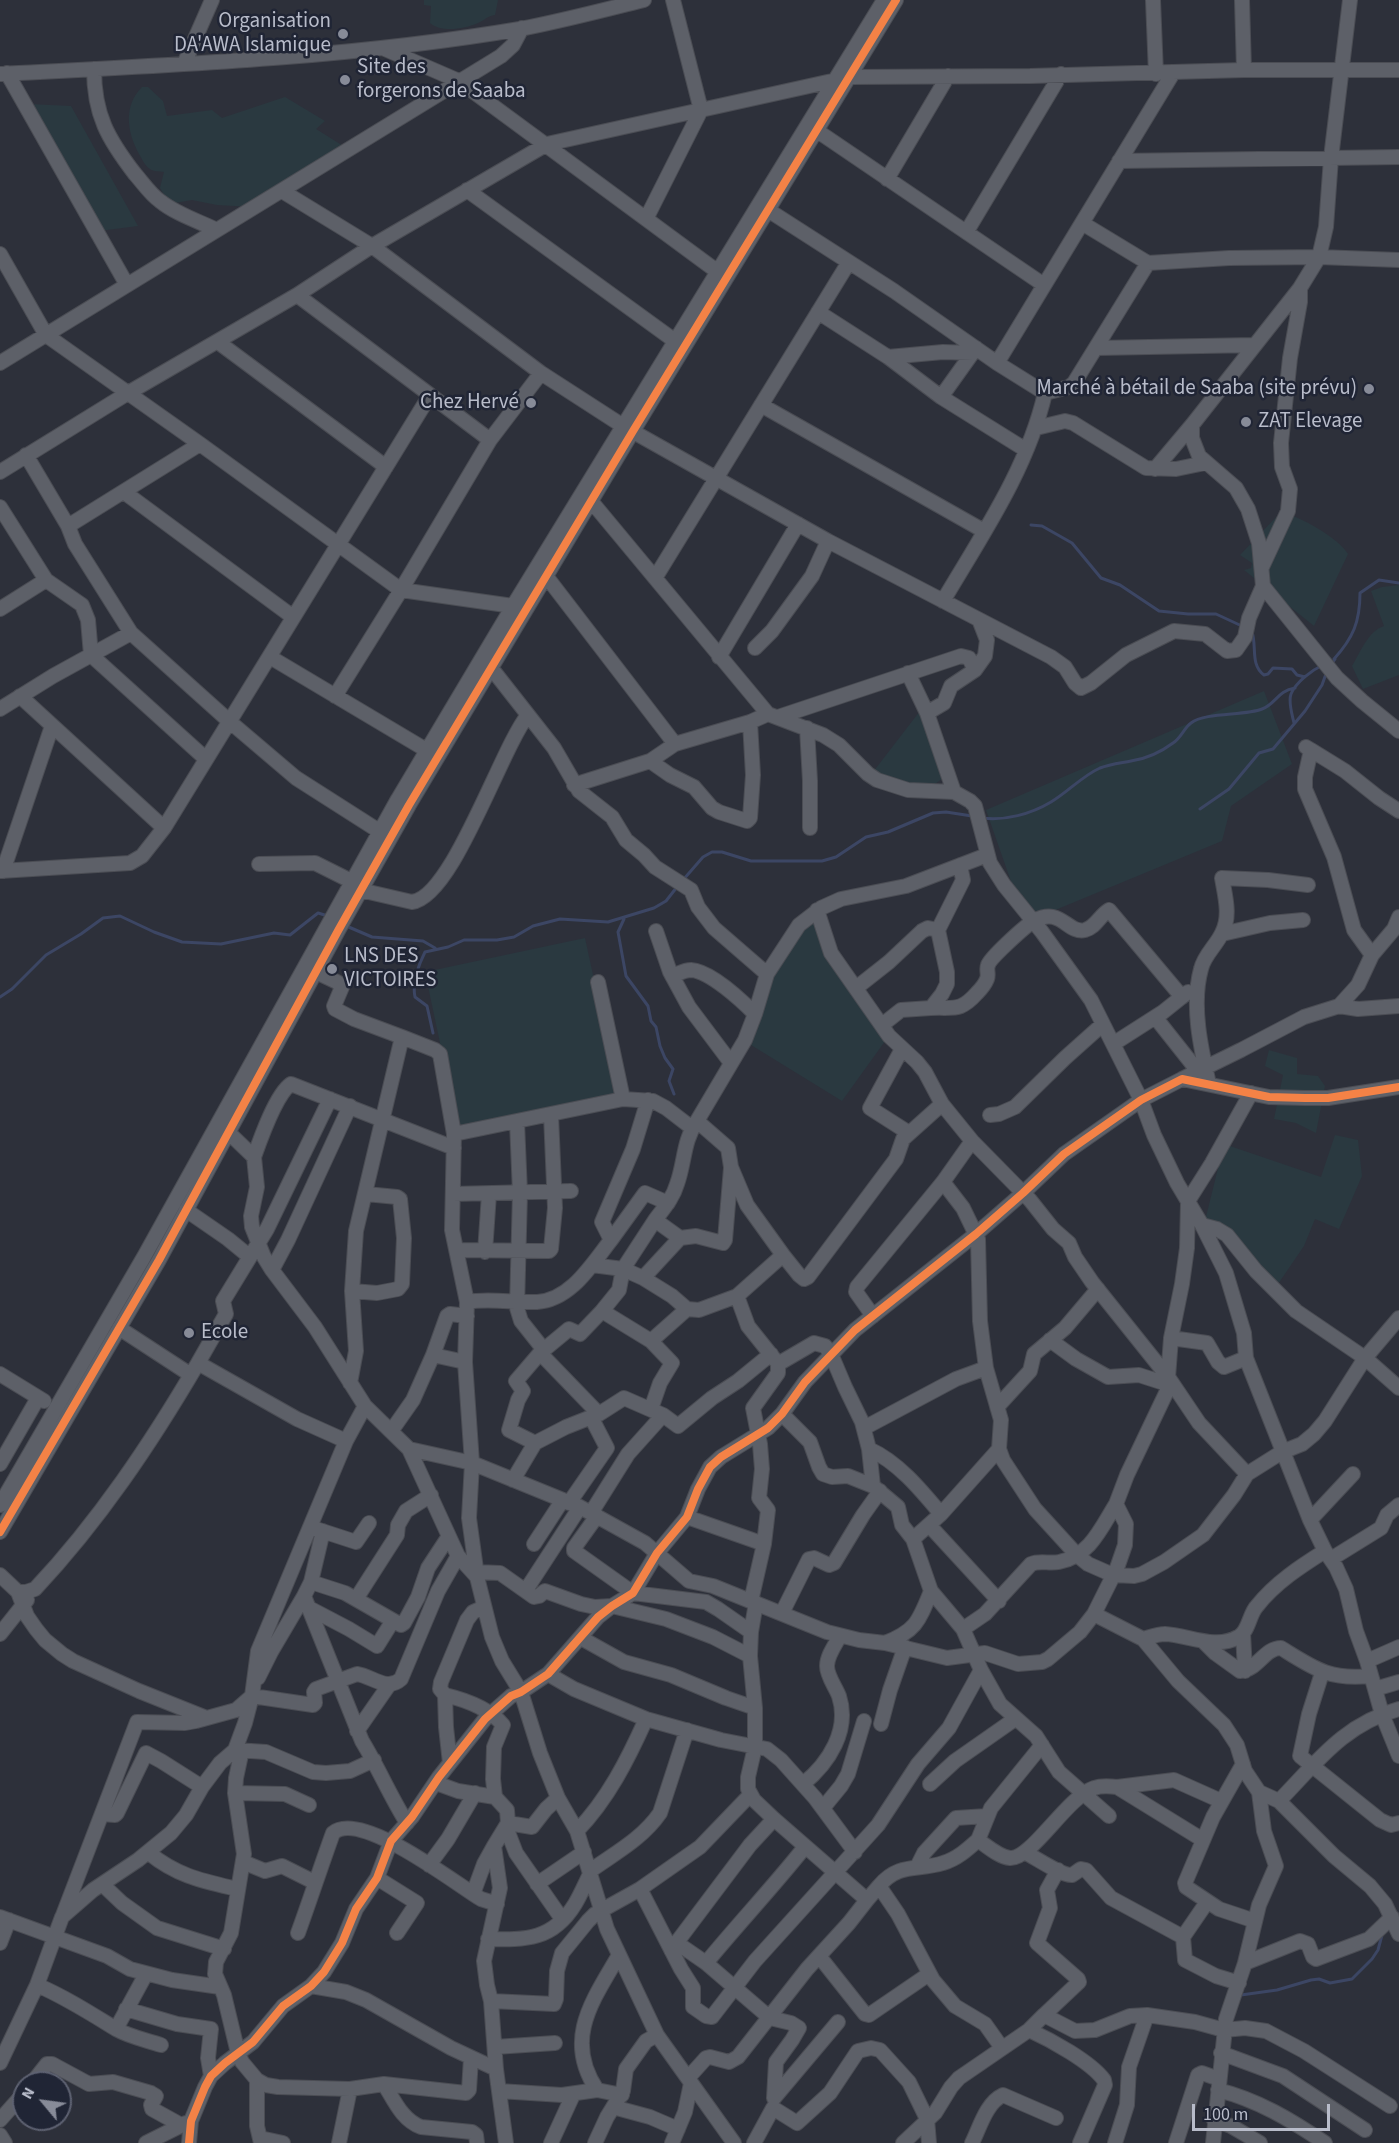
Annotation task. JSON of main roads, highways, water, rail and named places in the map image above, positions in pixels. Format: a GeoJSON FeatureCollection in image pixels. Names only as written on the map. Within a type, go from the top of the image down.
{"type":"FeatureCollection","features":[{"type":"Feature","properties":{"kind":"waterway"},"geometry":{"type":"LineString","coordinates":[[1031,525],[1042,526],[1072,543],[1101,578],[1120,585],[1159,611],[1216,614],[1244,627]]}},
{"type":"Feature","properties":{"kind":"waterway"},"geometry":{"type":"LineString","coordinates":[[1334,659],[1351,637],[1359,613],[1360,593],[1379,580],[1399,583]]}},
{"type":"Feature","properties":{"kind":"waterway"},"geometry":{"type":"LineString","coordinates":[[1252,632],[1255,661],[1264,675],[1273,668],[1292,669],[1297,675],[1305,677]]}},
{"type":"Feature","properties":{"kind":"waterway"},"geometry":{"type":"LineString","coordinates":[[1331,665],[1335,659]]}},
{"type":"Feature","properties":{"kind":"waterway"},"geometry":{"type":"LineString","coordinates":[[1294,723],[1290,704],[1291,694],[1305,677],[1323,665]]}},
{"type":"Feature","properties":{"kind":"waterway"},"geometry":{"type":"LineString","coordinates":[[1200,809],[1229,789],[1259,753],[1273,749],[1305,711],[1322,685],[1327,671]]}},
{"type":"Feature","properties":{"kind":"waterway"},"geometry":{"type":"LineString","coordinates":[[982,818],[1018,816],[1035,810],[1057,798],[1100,768],[1153,755],[1176,741],[1189,725],[1197,720],[1262,709],[1284,692],[1295,688]]}},
{"type":"Feature","properties":{"kind":"waterway"},"geometry":{"type":"LineString","coordinates":[[683,880],[703,857],[712,852],[722,852],[751,861],[822,861],[836,857],[866,837],[888,832],[933,813],[946,812],[972,816]]}},
{"type":"Feature","properties":{"kind":"waterway"},"geometry":{"type":"LineString","coordinates":[[433,1033],[427,1006],[415,997],[414,992],[420,962],[425,952],[448,947],[464,940],[497,940],[514,937],[533,926],[560,919],[608,922],[654,908],[666,901],[677,887]]}},
{"type":"Feature","properties":{"kind":"waterway"},"geometry":{"type":"LineString","coordinates":[[0,997],[12,989],[46,955],[103,918],[120,916],[182,942],[221,944],[274,933],[290,935],[318,913],[328,916]]}},
{"type":"Feature","properties":{"kind":"waterway"},"geometry":{"type":"LineString","coordinates":[[624,919],[618,932],[626,976],[648,1006],[660,1046],[673,1069],[669,1081],[674,1094]]}},
{"type":"Feature","properties":{"kind":"waterway"},"geometry":{"type":"LineString","coordinates":[[344,925],[372,937],[423,941],[435,948]]}},
{"type":"Feature","properties":{"kind":"waterway"},"geometry":{"type":"LineString","coordinates":[[1241,1995],[1277,1990],[1311,1980],[1319,1979],[1330,1983],[1352,1979],[1372,1959],[1378,1950],[1382,1935]]}},
{"type":"Feature","properties":{"kind":"place","name":"Organisation DA'AWA Islamique"},"geometry":{"type":"Point","coordinates":[343,34]}},
{"type":"Feature","properties":{"kind":"place","name":"Site des forgerons de Saaba"},"geometry":{"type":"Point","coordinates":[345,80]}},
{"type":"Feature","properties":{"kind":"place","name":"Marché à bétail de Saaba (site prévu)"},"geometry":{"type":"Point","coordinates":[1369,389]}},
{"type":"Feature","properties":{"kind":"place","name":"Chez Hervé"},"geometry":{"type":"Point","coordinates":[531,403]}},
{"type":"Feature","properties":{"kind":"place","name":"ZAT Elevage"},"geometry":{"type":"Point","coordinates":[1246,422]}},
{"type":"Feature","properties":{"kind":"place","name":"LNS DES VICTOIRES"},"geometry":{"type":"Point","coordinates":[332,969]}},
{"type":"Feature","properties":{"kind":"place","name":"Ecole"},"geometry":{"type":"Point","coordinates":[189,1333]}}]}
